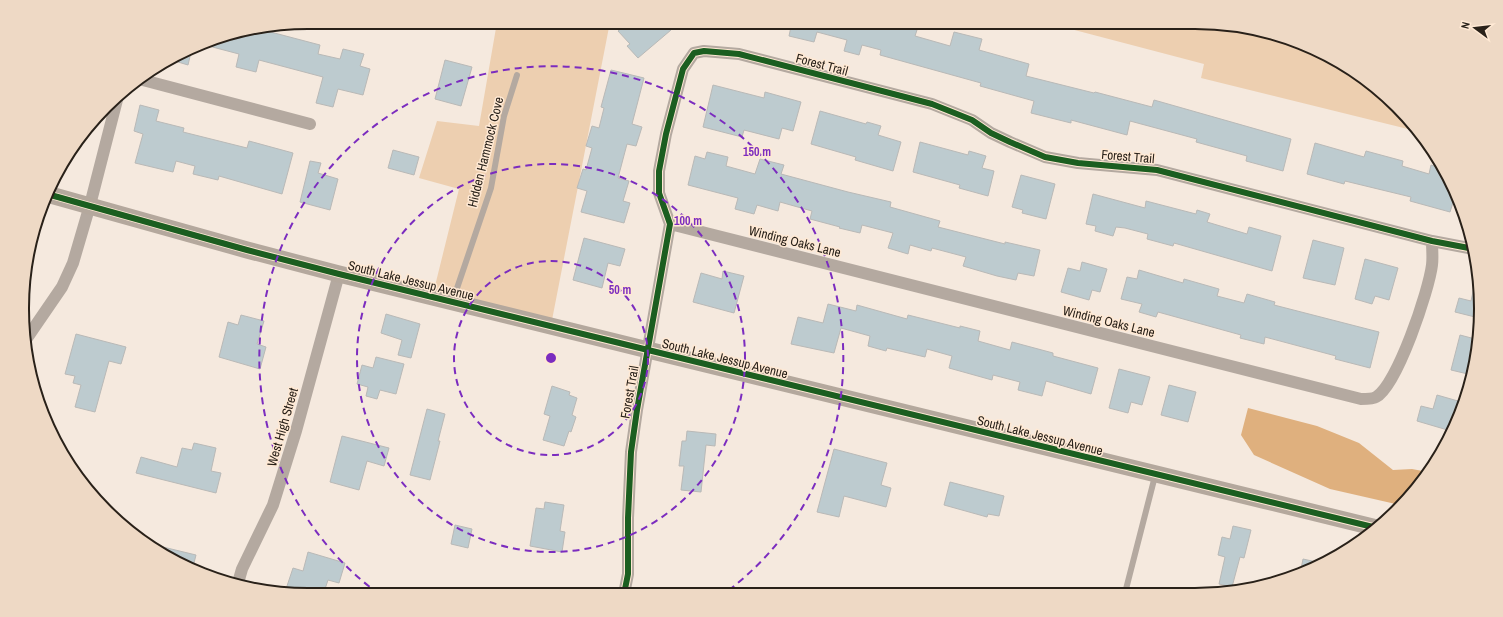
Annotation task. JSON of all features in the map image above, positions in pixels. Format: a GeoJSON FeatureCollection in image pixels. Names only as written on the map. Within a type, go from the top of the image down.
{"type":"FeatureCollection","features":[{"type":"Feature","properties":{"kind":"street","name":"Forest Trail"},"geometry":{"type":"LineString","coordinates":[[625,588],[628,574],[628,518],[631,452],[670,224],[659,193],[659,171],[666,134],[683,69],[694,53],[704,51],[739,54],[932,104],[972,120],[991,133],[1045,157],[1078,163],[1157,170],[1432,241],[1467,248]]}},
{"type":"Feature","properties":{"kind":"street"},"geometry":{"type":"LineString","coordinates":[[145,82],[310,124]]}},
{"type":"Feature","properties":{"kind":"street"},"geometry":{"type":"LineString","coordinates":[[30,333],[62,287],[73,263],[90,205],[115,107]]}},
{"type":"Feature","properties":{"kind":"street","name":"South Lake Jessup Avenue"},"geometry":{"type":"LineString","coordinates":[[53,196],[339,274],[1370,526]]}},
{"type":"Feature","properties":{"kind":"street","name":"Winding Oaks Lane"},"geometry":{"type":"LineString","coordinates":[[670,224],[1361,400],[1376,397],[1387,386],[1404,356],[1432,265],[1432,241]]}},
{"type":"Feature","properties":{"kind":"street","name":"West High Street"},"geometry":{"type":"LineString","coordinates":[[239,579],[242,569],[273,505],[296,432],[339,274]]}},
{"type":"Feature","properties":{"kind":"lane","name":"Hidden Hammock Cove"},"geometry":{"type":"LineString","coordinates":[[453,302],[491,188],[504,116],[517,75]]}},
{"type":"Feature","properties":{"kind":"lane"},"geometry":{"type":"LineString","coordinates":[[1127,588],[1155,474]]}},
{"type":"Feature","properties":{"kind":"shaded area"},"geometry":{"type":"Polygon","coordinates":[[[496,29],[609,29],[552,320],[434,290],[459,189],[419,178],[437,121],[479,126],[496,29]]]}},
{"type":"Feature","properties":{"kind":"shaded area"},"geometry":{"type":"Polygon","coordinates":[[[1071,29],[1194,29],[1231,31],[1249,34],[1284,44],[1318,58],[1350,76],[1379,98],[1409,129],[1201,78],[1204,64],[1071,29]]]}},
{"type":"Feature","properties":{"kind":"shaded area"},"geometry":{"type":"Polygon","coordinates":[[[1248,408],[1317,426],[1359,443],[1393,470],[1412,469],[1422,471],[1405,493],[1394,504],[1330,489],[1254,455],[1241,435],[1248,408]]]}},
{"type":"Feature","properties":{"kind":"building"},"geometry":{"type":"Polygon","coordinates":[[[620,29],[671,30],[638,58],[627,46],[630,44],[618,31],[620,29]]]}},
{"type":"Feature","properties":{"kind":"building"},"geometry":{"type":"Polygon","coordinates":[[[790,29],[914,29],[917,30],[915,36],[950,46],[954,32],[982,39],[979,50],[1029,64],[1026,76],[1152,107],[1154,100],[1291,139],[1283,171],[1246,161],[1247,156],[1196,142],[1197,139],[1130,121],[1127,135],[1071,120],[1071,123],[1031,113],[1034,101],[980,86],[981,83],[880,55],[881,50],[862,45],[859,55],[844,51],[847,40],[817,32],[814,42],[789,36],[790,29]]]}},
{"type":"Feature","properties":{"kind":"building"},"geometry":{"type":"Polygon","coordinates":[[[269,32],[320,45],[318,54],[340,59],[343,49],[364,54],[360,66],[370,69],[363,95],[338,89],[333,107],[316,103],[323,77],[259,60],[256,72],[236,67],[239,54],[211,47],[254,34],[269,32]]]}},
{"type":"Feature","properties":{"kind":"building"},"geometry":{"type":"Polygon","coordinates":[[[190,56],[188,65],[177,62],[190,56]]]}},
{"type":"Feature","properties":{"kind":"building"},"geometry":{"type":"Polygon","coordinates":[[[445,60],[472,67],[461,106],[435,99],[445,60]]]}},
{"type":"Feature","properties":{"kind":"building"},"geometry":{"type":"Polygon","coordinates":[[[611,70],[644,78],[632,124],[642,127],[636,146],[627,144],[618,178],[629,181],[623,201],[630,203],[624,223],[581,212],[587,191],[577,188],[583,169],[586,170],[592,148],[586,146],[592,126],[599,128],[604,108],[601,107],[611,70]]]}},
{"type":"Feature","properties":{"kind":"building"},"geometry":{"type":"Polygon","coordinates":[[[713,85],[764,98],[765,92],[801,102],[793,131],[782,128],[779,139],[744,130],[742,137],[703,127],[713,85]]]}},
{"type":"Feature","properties":{"kind":"building"},"geometry":{"type":"Polygon","coordinates":[[[140,105],[159,110],[156,121],[184,128],[183,132],[247,148],[249,141],[293,153],[282,194],[219,176],[218,180],[193,174],[195,166],[176,161],[173,172],[135,163],[143,134],[134,131],[140,105]]]}},
{"type":"Feature","properties":{"kind":"building"},"geometry":{"type":"Polygon","coordinates":[[[820,111],[866,124],[867,122],[881,126],[878,135],[901,142],[893,171],[855,160],[856,157],[811,144],[820,111]]]}},
{"type":"Feature","properties":{"kind":"building"},"geometry":{"type":"Polygon","coordinates":[[[920,142],[968,155],[969,151],[986,156],[982,168],[994,171],[988,196],[959,188],[960,185],[913,172],[920,142]]]}},
{"type":"Feature","properties":{"kind":"building"},"geometry":{"type":"Polygon","coordinates":[[[1315,143],[1364,157],[1366,151],[1403,161],[1402,166],[1429,174],[1431,165],[1435,166],[1453,202],[1450,212],[1410,201],[1411,197],[1345,181],[1344,184],[1307,174],[1315,143]]]}},
{"type":"Feature","properties":{"kind":"building"},"geometry":{"type":"Polygon","coordinates":[[[393,150],[419,157],[414,175],[388,168],[393,150]]]}},
{"type":"Feature","properties":{"kind":"building"},"geometry":{"type":"Polygon","coordinates":[[[707,152],[728,157],[726,166],[755,174],[760,159],[784,165],[781,174],[891,202],[890,207],[940,221],[938,227],[1005,244],[1005,242],[1040,250],[1034,276],[1018,273],[1016,280],[997,276],[963,266],[966,257],[932,248],[931,251],[910,245],[908,254],[888,248],[893,233],[862,225],[860,233],[839,228],[840,227],[810,219],[812,211],[780,202],[778,211],[757,205],[754,214],[735,209],[738,198],[688,185],[695,156],[705,159],[707,152]]]}},
{"type":"Feature","properties":{"kind":"building"},"geometry":{"type":"Polygon","coordinates":[[[310,161],[321,163],[318,173],[338,179],[330,210],[300,202],[310,161]]]}},
{"type":"Feature","properties":{"kind":"building"},"geometry":{"type":"Polygon","coordinates":[[[1021,175],[1055,184],[1046,219],[1022,213],[1023,210],[1012,207],[1021,175]]]}},
{"type":"Feature","properties":{"kind":"building"},"geometry":{"type":"Polygon","coordinates":[[[1093,194],[1145,208],[1146,201],[1196,214],[1197,210],[1210,214],[1207,222],[1247,234],[1249,227],[1281,236],[1272,271],[1174,243],[1173,246],[1147,239],[1148,234],[1125,228],[1116,227],[1113,236],[1095,231],[1096,226],[1086,224],[1093,194]]]}},
{"type":"Feature","properties":{"kind":"building"},"geometry":{"type":"Polygon","coordinates":[[[584,238],[625,249],[620,266],[608,263],[602,288],[573,280],[584,238]]]}},
{"type":"Feature","properties":{"kind":"building"},"geometry":{"type":"Polygon","coordinates":[[[1313,240],[1344,248],[1335,285],[1303,278],[1313,240]]]}},
{"type":"Feature","properties":{"kind":"building"},"geometry":{"type":"Polygon","coordinates":[[[1365,259],[1398,268],[1389,300],[1375,296],[1372,304],[1355,299],[1365,259]]]}},
{"type":"Feature","properties":{"kind":"building"},"geometry":{"type":"Polygon","coordinates":[[[1082,262],[1107,269],[1100,292],[1092,290],[1089,300],[1061,292],[1068,268],[1080,271],[1082,262]]]}},
{"type":"Feature","properties":{"kind":"building"},"geometry":{"type":"Polygon","coordinates":[[[1139,270],[1183,283],[1184,279],[1219,289],[1217,296],[1244,303],[1247,294],[1275,302],[1274,305],[1379,332],[1370,368],[1335,359],[1336,356],[1265,337],[1264,344],[1240,338],[1241,335],[1158,312],[1156,317],[1139,312],[1142,304],[1121,299],[1127,277],[1137,279],[1139,270]]]}},
{"type":"Feature","properties":{"kind":"building"},"geometry":{"type":"Polygon","coordinates":[[[723,271],[744,276],[734,313],[693,302],[701,273],[722,279],[723,271]]]}},
{"type":"Feature","properties":{"kind":"building"},"geometry":{"type":"Polygon","coordinates":[[[1473,291],[1474,317],[1455,312],[1459,298],[1471,301],[1473,291]]]}},
{"type":"Feature","properties":{"kind":"building"},"geometry":{"type":"Polygon","coordinates":[[[828,304],[856,311],[857,305],[907,319],[908,315],[960,328],[960,326],[980,331],[978,341],[1010,350],[1012,342],[1053,353],[1053,356],[1098,368],[1091,394],[1046,381],[1042,396],[1018,390],[1020,382],[993,375],[992,380],[949,368],[952,356],[927,349],[925,357],[887,348],[886,351],[868,346],[870,336],[841,328],[834,353],[791,344],[798,317],[823,323],[828,304]]]}},
{"type":"Feature","properties":{"kind":"building"},"geometry":{"type":"Polygon","coordinates":[[[386,314],[420,324],[411,358],[398,355],[402,340],[381,333],[386,314]]]}},
{"type":"Feature","properties":{"kind":"building"},"geometry":{"type":"Polygon","coordinates":[[[241,315],[264,321],[257,344],[266,347],[260,369],[219,357],[228,322],[238,325],[241,315]]]}},
{"type":"Feature","properties":{"kind":"building"},"geometry":{"type":"Polygon","coordinates":[[[76,334],[126,347],[121,364],[109,361],[95,412],[75,407],[81,385],[73,383],[75,376],[65,374],[76,334]]]}},
{"type":"Feature","properties":{"kind":"building"},"geometry":{"type":"Polygon","coordinates":[[[1460,335],[1472,338],[1466,374],[1451,370],[1460,335]]]}},
{"type":"Feature","properties":{"kind":"building"},"geometry":{"type":"Polygon","coordinates":[[[376,357],[404,364],[396,394],[380,390],[377,399],[366,396],[368,387],[357,384],[362,365],[373,368],[376,357]]]}},
{"type":"Feature","properties":{"kind":"building"},"geometry":{"type":"Polygon","coordinates":[[[1119,369],[1150,377],[1142,405],[1131,402],[1128,413],[1109,408],[1119,369]]]}},
{"type":"Feature","properties":{"kind":"building"},"geometry":{"type":"Polygon","coordinates":[[[1169,385],[1196,392],[1188,422],[1161,415],[1169,385]]]}},
{"type":"Feature","properties":{"kind":"building"},"geometry":{"type":"Polygon","coordinates":[[[552,386],[570,392],[569,395],[577,398],[572,415],[576,417],[564,446],[543,440],[550,416],[544,414],[552,386]]]}},
{"type":"Feature","properties":{"kind":"building"},"geometry":{"type":"Polygon","coordinates":[[[1437,395],[1458,401],[1446,430],[1417,421],[1421,406],[1433,409],[1437,395]]]}},
{"type":"Feature","properties":{"kind":"building"},"geometry":{"type":"Polygon","coordinates":[[[427,409],[445,414],[430,480],[410,475],[427,409]]]}},
{"type":"Feature","properties":{"kind":"building"},"geometry":{"type":"Polygon","coordinates":[[[687,431],[716,434],[715,446],[706,445],[701,492],[681,490],[684,466],[679,466],[682,441],[686,441],[687,431]]]}},
{"type":"Feature","properties":{"kind":"building"},"geometry":{"type":"Polygon","coordinates":[[[342,436],[389,448],[384,466],[367,461],[359,490],[330,482],[342,436]]]}},
{"type":"Feature","properties":{"kind":"building"},"geometry":{"type":"Polygon","coordinates":[[[194,443],[216,448],[211,471],[221,473],[216,493],[136,473],[141,457],[177,467],[182,448],[192,450],[194,443]]]}},
{"type":"Feature","properties":{"kind":"building"},"geometry":{"type":"Polygon","coordinates":[[[834,449],[887,463],[881,485],[891,488],[886,507],[844,496],[839,517],[817,512],[834,449]]]}},
{"type":"Feature","properties":{"kind":"building"},"geometry":{"type":"Polygon","coordinates":[[[950,482],[1004,496],[999,516],[988,514],[987,517],[944,505],[950,482]]]}},
{"type":"Feature","properties":{"kind":"building"},"geometry":{"type":"Polygon","coordinates":[[[545,502],[564,505],[560,531],[565,532],[562,552],[530,546],[536,508],[544,509],[545,502]]]}},
{"type":"Feature","properties":{"kind":"building"},"geometry":{"type":"Polygon","coordinates":[[[455,525],[472,529],[468,548],[451,544],[455,525]]]}},
{"type":"Feature","properties":{"kind":"building"},"geometry":{"type":"Polygon","coordinates":[[[1233,526],[1251,530],[1244,558],[1240,557],[1232,586],[1228,586],[1219,584],[1225,557],[1218,555],[1222,537],[1230,539],[1233,526]]]}},
{"type":"Feature","properties":{"kind":"building"},"geometry":{"type":"Polygon","coordinates":[[[163,547],[196,555],[194,563],[169,551],[163,547]]]}},
{"type":"Feature","properties":{"kind":"building"},"geometry":{"type":"Polygon","coordinates":[[[308,552],[345,563],[339,583],[328,580],[325,588],[287,587],[293,568],[303,571],[308,552]]]}},
{"type":"Feature","properties":{"kind":"building"},"geometry":{"type":"Polygon","coordinates":[[[1303,559],[1313,561],[1301,567],[1303,559]]]}},
{"type":"Feature","properties":{"kind":"cycle path"},"geometry":{"type":"LineString","coordinates":[[625,588],[628,574],[628,518],[631,452],[670,224],[659,193],[659,171],[666,134],[683,69],[694,53],[704,51],[739,54],[932,104],[972,120],[991,133],[1045,157],[1078,163],[1157,170],[1432,241],[1467,248]]}},
{"type":"Feature","properties":{"kind":"cycle path"},"geometry":{"type":"LineString","coordinates":[[53,196],[339,274],[1370,526]]}}]}
